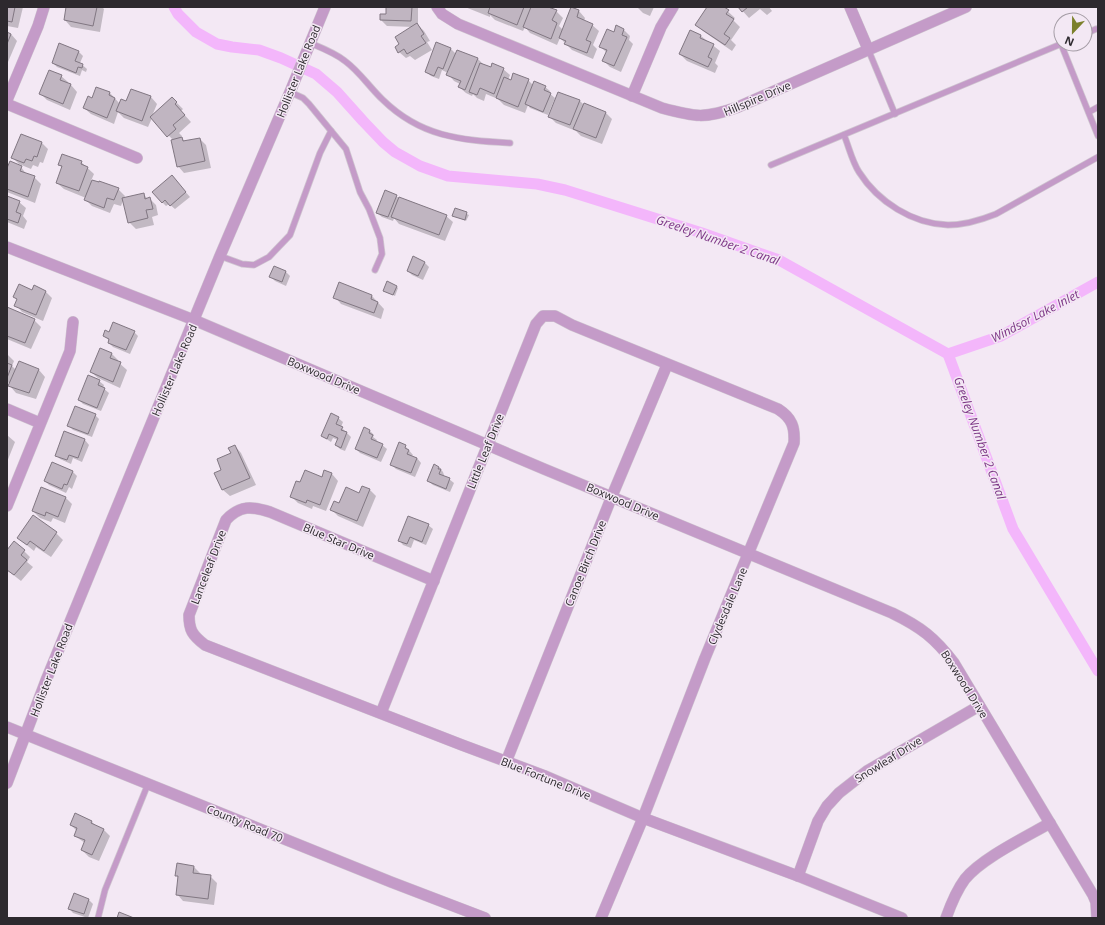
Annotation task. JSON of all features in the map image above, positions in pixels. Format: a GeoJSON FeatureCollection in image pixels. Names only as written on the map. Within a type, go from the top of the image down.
{"type":"FeatureCollection","features":[{"type":"Feature","properties":{"kind":"street"},"geometry":{"type":"LineString","coordinates":[[7,100],[38,26],[44,7]]}},
{"type":"Feature","properties":{"kind":"street","name":"Hollister Lake Road"},"geometry":{"type":"LineString","coordinates":[[7,783],[50,670],[220,256],[325,7]]}},
{"type":"Feature","properties":{"kind":"street","name":"Hillspire Drive"},"geometry":{"type":"LineString","coordinates":[[437,7],[442,14],[458,24],[632,96],[662,108],[683,114],[703,117],[719,114],[966,7]]}},
{"type":"Feature","properties":{"kind":"street"},"geometry":{"type":"LineString","coordinates":[[632,96],[661,27],[673,7]]}},
{"type":"Feature","properties":{"kind":"street"},"geometry":{"type":"LineString","coordinates":[[850,7],[868,49]]}},
{"type":"Feature","properties":{"kind":"street"},"geometry":{"type":"LineString","coordinates":[[7,104],[137,158]]}},
{"type":"Feature","properties":{"kind":"street","name":"Boxwood Drive"},"geometry":{"type":"LineString","coordinates":[[7,247],[194,320],[911,622],[928,634],[941,646],[954,663],[1093,895],[1096,902],[1098,918]]}},
{"type":"Feature","properties":{"kind":"street","name":"Little Leaf Drive"},"geometry":{"type":"LineString","coordinates":[[381,714],[536,324],[543,316],[555,316],[572,325],[667,364]]}},
{"type":"Feature","properties":{"kind":"street"},"geometry":{"type":"LineString","coordinates":[[7,506],[70,351],[73,322]]}},
{"type":"Feature","properties":{"kind":"street","name":"Canoe Birch Drive"},"geometry":{"type":"LineString","coordinates":[[506,762],[612,496],[667,364]]}},
{"type":"Feature","properties":{"kind":"street","name":"Clydesdale Lane"},"geometry":{"type":"LineString","coordinates":[[601,918],[643,818],[705,658],[794,443],[795,431],[791,421],[785,414],[667,364]]}},
{"type":"Feature","properties":{"kind":"street"},"geometry":{"type":"LineString","coordinates":[[7,409],[40,423]]}},
{"type":"Feature","properties":{"kind":"street","name":"Blue Star Drive"},"geometry":{"type":"LineString","coordinates":[[242,508],[256,508],[270,512],[434,581]]}},
{"type":"Feature","properties":{"kind":"street","name":"Lanceleaf Drive"},"geometry":{"type":"LineString","coordinates":[[193,634],[189,625],[189,615],[226,520],[233,512],[242,508]]}},
{"type":"Feature","properties":{"kind":"street","name":"Blue Fortune Drive"},"geometry":{"type":"LineString","coordinates":[[193,634],[205,645],[545,776],[643,818],[798,876],[902,918]]}},
{"type":"Feature","properties":{"kind":"street","name":"Snowleaf Drive"},"geometry":{"type":"LineString","coordinates":[[798,876],[818,821],[827,806],[839,793],[867,771],[979,706]]}},
{"type":"Feature","properties":{"kind":"street","name":"County Road 70"},"geometry":{"type":"LineString","coordinates":[[7,727],[485,918]]}},
{"type":"Feature","properties":{"kind":"street"},"geometry":{"type":"LineString","coordinates":[[946,918],[959,888],[972,872],[992,857],[1050,823]]}},
{"type":"Feature","properties":{"kind":"lane"},"geometry":{"type":"LineString","coordinates":[[308,47],[333,53],[346,61],[383,101],[399,114],[415,124],[451,137],[471,140],[510,142]]}},
{"type":"Feature","properties":{"kind":"lane"},"geometry":{"type":"LineString","coordinates":[[772,165],[1053,47]]}},
{"type":"Feature","properties":{"kind":"lane"},"geometry":{"type":"LineString","coordinates":[[868,49],[895,114]]}},
{"type":"Feature","properties":{"kind":"lane"},"geometry":{"type":"LineString","coordinates":[[1064,52],[1098,136]]}},
{"type":"Feature","properties":{"kind":"lane"},"geometry":{"type":"LineString","coordinates":[[292,88],[303,98],[346,149],[360,192],[369,209],[380,238],[382,254],[375,270]]}},
{"type":"Feature","properties":{"kind":"lane"},"geometry":{"type":"LineString","coordinates":[[1088,112],[1098,107]]}},
{"type":"Feature","properties":{"kind":"lane"},"geometry":{"type":"LineString","coordinates":[[220,256],[242,264],[254,264],[269,257],[290,235],[320,153],[331,131]]}},
{"type":"Feature","properties":{"kind":"lane"},"geometry":{"type":"LineString","coordinates":[[844,135],[859,171],[880,195],[901,211],[914,217],[931,223],[949,225],[964,224],[996,214],[1098,157]]}},
{"type":"Feature","properties":{"kind":"lane"},"geometry":{"type":"LineString","coordinates":[[98,918],[105,890],[148,784]]}},
{"type":"Feature","properties":{"kind":"building"},"geometry":{"type":"Polygon","coordinates":[[[7,7],[15,7],[12,22],[7,21],[7,7]]]}},
{"type":"Feature","properties":{"kind":"building"},"geometry":{"type":"Polygon","coordinates":[[[66,7],[97,7],[93,26],[64,20],[66,7]]]}},
{"type":"Feature","properties":{"kind":"building"},"geometry":{"type":"Polygon","coordinates":[[[386,7],[412,7],[411,21],[380,20],[380,14],[386,14],[386,7]]]}},
{"type":"Feature","properties":{"kind":"building"},"geometry":{"type":"Polygon","coordinates":[[[490,7],[524,7],[517,25],[488,13],[490,7]]]}},
{"type":"Feature","properties":{"kind":"building"},"geometry":{"type":"Polygon","coordinates":[[[531,7],[548,7],[557,10],[552,20],[557,23],[551,39],[523,27],[531,7]]]}},
{"type":"Feature","properties":{"kind":"building"},"geometry":{"type":"Polygon","coordinates":[[[571,7],[579,10],[577,17],[593,24],[586,40],[591,42],[587,53],[564,44],[566,41],[559,38],[571,7]]]}},
{"type":"Feature","properties":{"kind":"building"},"geometry":{"type":"Polygon","coordinates":[[[707,7],[724,7],[729,10],[726,14],[734,19],[724,34],[730,38],[725,45],[695,25],[707,7]]]}},
{"type":"Feature","properties":{"kind":"building"},"geometry":{"type":"Polygon","coordinates":[[[738,7],[748,7],[742,12],[738,7]]]}},
{"type":"Feature","properties":{"kind":"building"},"geometry":{"type":"Polygon","coordinates":[[[417,23],[424,34],[421,36],[426,43],[407,54],[404,49],[398,53],[395,47],[399,44],[395,37],[417,23]]]}},
{"type":"Feature","properties":{"kind":"building"},"geometry":{"type":"Polygon","coordinates":[[[616,25],[624,29],[622,35],[627,37],[614,66],[602,61],[607,50],[599,47],[607,29],[614,32],[616,25]]]}},
{"type":"Feature","properties":{"kind":"building"},"geometry":{"type":"Polygon","coordinates":[[[690,30],[701,35],[700,38],[714,44],[708,57],[712,59],[708,67],[679,54],[690,30]]]}},
{"type":"Feature","properties":{"kind":"building"},"geometry":{"type":"Polygon","coordinates":[[[7,32],[11,34],[7,44],[7,32]]]}},
{"type":"Feature","properties":{"kind":"building"},"geometry":{"type":"Polygon","coordinates":[[[436,42],[451,48],[443,69],[438,67],[434,76],[425,72],[436,42]]]}},
{"type":"Feature","properties":{"kind":"building"},"geometry":{"type":"Polygon","coordinates":[[[59,43],[79,51],[75,61],[83,64],[82,68],[78,67],[76,73],[52,63],[59,43]]]}},
{"type":"Feature","properties":{"kind":"building"},"geometry":{"type":"Polygon","coordinates":[[[457,50],[478,58],[465,90],[458,87],[461,81],[446,75],[457,50]]]}},
{"type":"Feature","properties":{"kind":"building"},"geometry":{"type":"Polygon","coordinates":[[[480,63],[491,67],[492,63],[504,68],[494,94],[480,88],[477,95],[469,92],[480,63]]]}},
{"type":"Feature","properties":{"kind":"building"},"geometry":{"type":"Polygon","coordinates":[[[49,70],[62,75],[60,80],[71,84],[63,104],[39,94],[49,70]]]}},
{"type":"Feature","properties":{"kind":"building"},"geometry":{"type":"Polygon","coordinates":[[[513,73],[529,79],[518,107],[496,98],[504,77],[511,80],[513,73]]]}},
{"type":"Feature","properties":{"kind":"building"},"geometry":{"type":"Polygon","coordinates":[[[534,81],[546,86],[544,90],[551,93],[543,112],[525,104],[534,81]]]}},
{"type":"Feature","properties":{"kind":"building"},"geometry":{"type":"Polygon","coordinates":[[[96,87],[110,92],[109,95],[115,98],[107,118],[83,108],[88,96],[92,98],[96,87]]]}},
{"type":"Feature","properties":{"kind":"building"},"geometry":{"type":"Polygon","coordinates":[[[131,89],[151,96],[142,121],[116,111],[121,99],[126,101],[131,89]]]}},
{"type":"Feature","properties":{"kind":"building"},"geometry":{"type":"Polygon","coordinates":[[[558,92],[580,100],[570,125],[548,117],[558,92]]]}},
{"type":"Feature","properties":{"kind":"building"},"geometry":{"type":"Polygon","coordinates":[[[172,97],[177,102],[175,104],[185,115],[173,125],[176,129],[167,137],[150,117],[172,97]]]}},
{"type":"Feature","properties":{"kind":"building"},"geometry":{"type":"Polygon","coordinates":[[[584,103],[606,112],[596,138],[573,129],[584,103]]]}},
{"type":"Feature","properties":{"kind":"building"},"geometry":{"type":"Polygon","coordinates":[[[21,134],[42,142],[37,157],[34,156],[32,161],[26,159],[24,163],[11,158],[21,134]]]}},
{"type":"Feature","properties":{"kind":"building"},"geometry":{"type":"Polygon","coordinates":[[[182,137],[183,141],[200,138],[205,161],[177,167],[171,140],[182,137]]]}},
{"type":"Feature","properties":{"kind":"building"},"geometry":{"type":"Polygon","coordinates":[[[62,154],[82,161],[81,164],[88,167],[79,191],[56,183],[62,166],[58,165],[62,154]]]}},
{"type":"Feature","properties":{"kind":"building"},"geometry":{"type":"Polygon","coordinates":[[[10,161],[22,166],[20,171],[35,176],[28,197],[7,189],[7,168],[10,161]]]}},
{"type":"Feature","properties":{"kind":"building"},"geometry":{"type":"Polygon","coordinates":[[[172,175],[186,192],[170,206],[165,200],[162,203],[152,192],[172,175]]]}},
{"type":"Feature","properties":{"kind":"building"},"geometry":{"type":"Polygon","coordinates":[[[92,180],[119,188],[114,200],[107,198],[104,208],[84,200],[92,180]]]}},
{"type":"Feature","properties":{"kind":"building"},"geometry":{"type":"Polygon","coordinates":[[[385,190],[397,195],[388,217],[376,213],[385,190]]]}},
{"type":"Feature","properties":{"kind":"building"},"geometry":{"type":"Polygon","coordinates":[[[144,193],[145,199],[150,197],[153,209],[146,210],[148,218],[128,223],[122,198],[144,193]]]}},
{"type":"Feature","properties":{"kind":"building"},"geometry":{"type":"Polygon","coordinates":[[[7,196],[20,201],[16,212],[21,214],[18,223],[7,219],[7,196]]]}},
{"type":"Feature","properties":{"kind":"building"},"geometry":{"type":"Polygon","coordinates":[[[399,197],[447,215],[439,235],[391,217],[399,197]]]}},
{"type":"Feature","properties":{"kind":"building"},"geometry":{"type":"Polygon","coordinates":[[[455,208],[467,212],[465,220],[452,216],[455,208]]]}},
{"type":"Feature","properties":{"kind":"building"},"geometry":{"type":"Polygon","coordinates":[[[413,256],[425,262],[418,276],[407,271],[413,256]]]}},
{"type":"Feature","properties":{"kind":"building"},"geometry":{"type":"Polygon","coordinates":[[[274,266],[286,271],[282,282],[269,277],[274,266]]]}},
{"type":"Feature","properties":{"kind":"building"},"geometry":{"type":"Polygon","coordinates":[[[387,281],[397,286],[393,295],[383,291],[387,281]]]}},
{"type":"Feature","properties":{"kind":"building"},"geometry":{"type":"Polygon","coordinates":[[[339,282],[372,295],[371,299],[378,302],[374,313],[333,298],[339,282]]]}},
{"type":"Feature","properties":{"kind":"building"},"geometry":{"type":"Polygon","coordinates":[[[19,284],[32,290],[34,285],[46,291],[36,315],[14,306],[17,299],[13,297],[19,284]]]}},
{"type":"Feature","properties":{"kind":"building"},"geometry":{"type":"Polygon","coordinates":[[[7,307],[35,319],[25,343],[7,336],[7,307]]]}},
{"type":"Feature","properties":{"kind":"building"},"geometry":{"type":"Polygon","coordinates":[[[113,322],[135,331],[126,350],[108,343],[109,339],[103,336],[105,330],[109,332],[113,322]]]}},
{"type":"Feature","properties":{"kind":"building"},"geometry":{"type":"Polygon","coordinates":[[[100,348],[112,353],[110,358],[121,362],[113,382],[90,372],[100,348]]]}},
{"type":"Feature","properties":{"kind":"building"},"geometry":{"type":"Polygon","coordinates":[[[19,361],[39,369],[29,393],[8,386],[19,361]]]}},
{"type":"Feature","properties":{"kind":"building"},"geometry":{"type":"Polygon","coordinates":[[[7,363],[12,365],[7,378],[7,363]]]}},
{"type":"Feature","properties":{"kind":"building"},"geometry":{"type":"Polygon","coordinates":[[[88,375],[100,380],[98,385],[105,388],[97,408],[78,400],[88,375]]]}},
{"type":"Feature","properties":{"kind":"building"},"geometry":{"type":"Polygon","coordinates":[[[75,406],[96,414],[88,434],[67,426],[75,406]]]}},
{"type":"Feature","properties":{"kind":"building"},"geometry":{"type":"Polygon","coordinates":[[[331,413],[339,417],[336,424],[343,427],[341,430],[347,432],[341,448],[335,445],[338,438],[329,434],[327,439],[321,436],[331,413]]]}},
{"type":"Feature","properties":{"kind":"building"},"geometry":{"type":"Polygon","coordinates":[[[364,427],[370,430],[369,433],[373,435],[371,439],[383,444],[377,458],[355,449],[364,427]]]}},
{"type":"Feature","properties":{"kind":"building"},"geometry":{"type":"Polygon","coordinates":[[[64,431],[85,439],[78,458],[69,455],[67,460],[55,456],[64,431]]]}},
{"type":"Feature","properties":{"kind":"building"},"geometry":{"type":"Polygon","coordinates":[[[399,442],[406,445],[405,448],[409,450],[407,454],[417,458],[411,473],[390,465],[399,442]]]}},
{"type":"Feature","properties":{"kind":"building"},"geometry":{"type":"Polygon","coordinates":[[[235,445],[250,478],[222,490],[214,473],[221,470],[217,459],[231,453],[228,448],[235,445]]]}},
{"type":"Feature","properties":{"kind":"building"},"geometry":{"type":"Polygon","coordinates":[[[52,462],[73,471],[67,485],[64,484],[62,489],[44,481],[52,462]]]}},
{"type":"Feature","properties":{"kind":"building"},"geometry":{"type":"Polygon","coordinates":[[[434,464],[439,467],[438,469],[441,469],[439,474],[450,478],[446,489],[427,481],[434,464]]]}},
{"type":"Feature","properties":{"kind":"building"},"geometry":{"type":"Polygon","coordinates":[[[305,470],[322,477],[324,470],[332,473],[320,505],[307,500],[306,503],[290,497],[296,481],[300,482],[305,470]]]}},
{"type":"Feature","properties":{"kind":"building"},"geometry":{"type":"Polygon","coordinates":[[[362,486],[370,489],[357,521],[330,510],[334,501],[339,503],[346,487],[359,493],[362,486]]]}},
{"type":"Feature","properties":{"kind":"building"},"geometry":{"type":"Polygon","coordinates":[[[41,487],[66,497],[58,517],[46,512],[45,516],[32,511],[41,487]]]}},
{"type":"Feature","properties":{"kind":"building"},"geometry":{"type":"Polygon","coordinates":[[[33,515],[57,532],[44,551],[30,541],[27,545],[17,538],[33,515]]]}},
{"type":"Feature","properties":{"kind":"building"},"geometry":{"type":"Polygon","coordinates":[[[408,516],[429,524],[422,542],[410,537],[407,544],[398,541],[408,516]]]}},
{"type":"Feature","properties":{"kind":"building"},"geometry":{"type":"Polygon","coordinates":[[[14,541],[25,550],[21,555],[27,560],[14,575],[7,570],[7,550],[14,541]]]}},
{"type":"Feature","properties":{"kind":"building"},"geometry":{"type":"Polygon","coordinates":[[[75,813],[92,821],[91,823],[104,829],[92,855],[81,850],[85,840],[74,836],[77,828],[70,825],[75,813]]]}},
{"type":"Feature","properties":{"kind":"building"},"geometry":{"type":"Polygon","coordinates":[[[177,863],[194,866],[193,873],[211,875],[208,899],[176,895],[178,876],[175,876],[177,863]]]}},
{"type":"Feature","properties":{"kind":"building"},"geometry":{"type":"Polygon","coordinates":[[[74,893],[89,899],[84,914],[68,909],[74,893]]]}},
{"type":"Feature","properties":{"kind":"building"},"geometry":{"type":"Polygon","coordinates":[[[119,912],[134,918],[117,918],[119,912]]]}},
{"type":"Feature","properties":{"kind":"waterway","name":"Greeley Number 2 Canal"},"geometry":{"type":"LineString","coordinates":[[174,7],[178,14],[196,32],[217,44],[259,50],[316,74],[337,92],[383,142],[395,152],[420,166],[448,176],[537,184],[565,190],[702,233],[779,260],[948,354],[1013,529],[1098,671]]}},
{"type":"Feature","properties":{"kind":"waterway","name":"Windsor Lake Inlet"},"geometry":{"type":"LineString","coordinates":[[948,354],[1001,336],[1098,282]]}}]}
